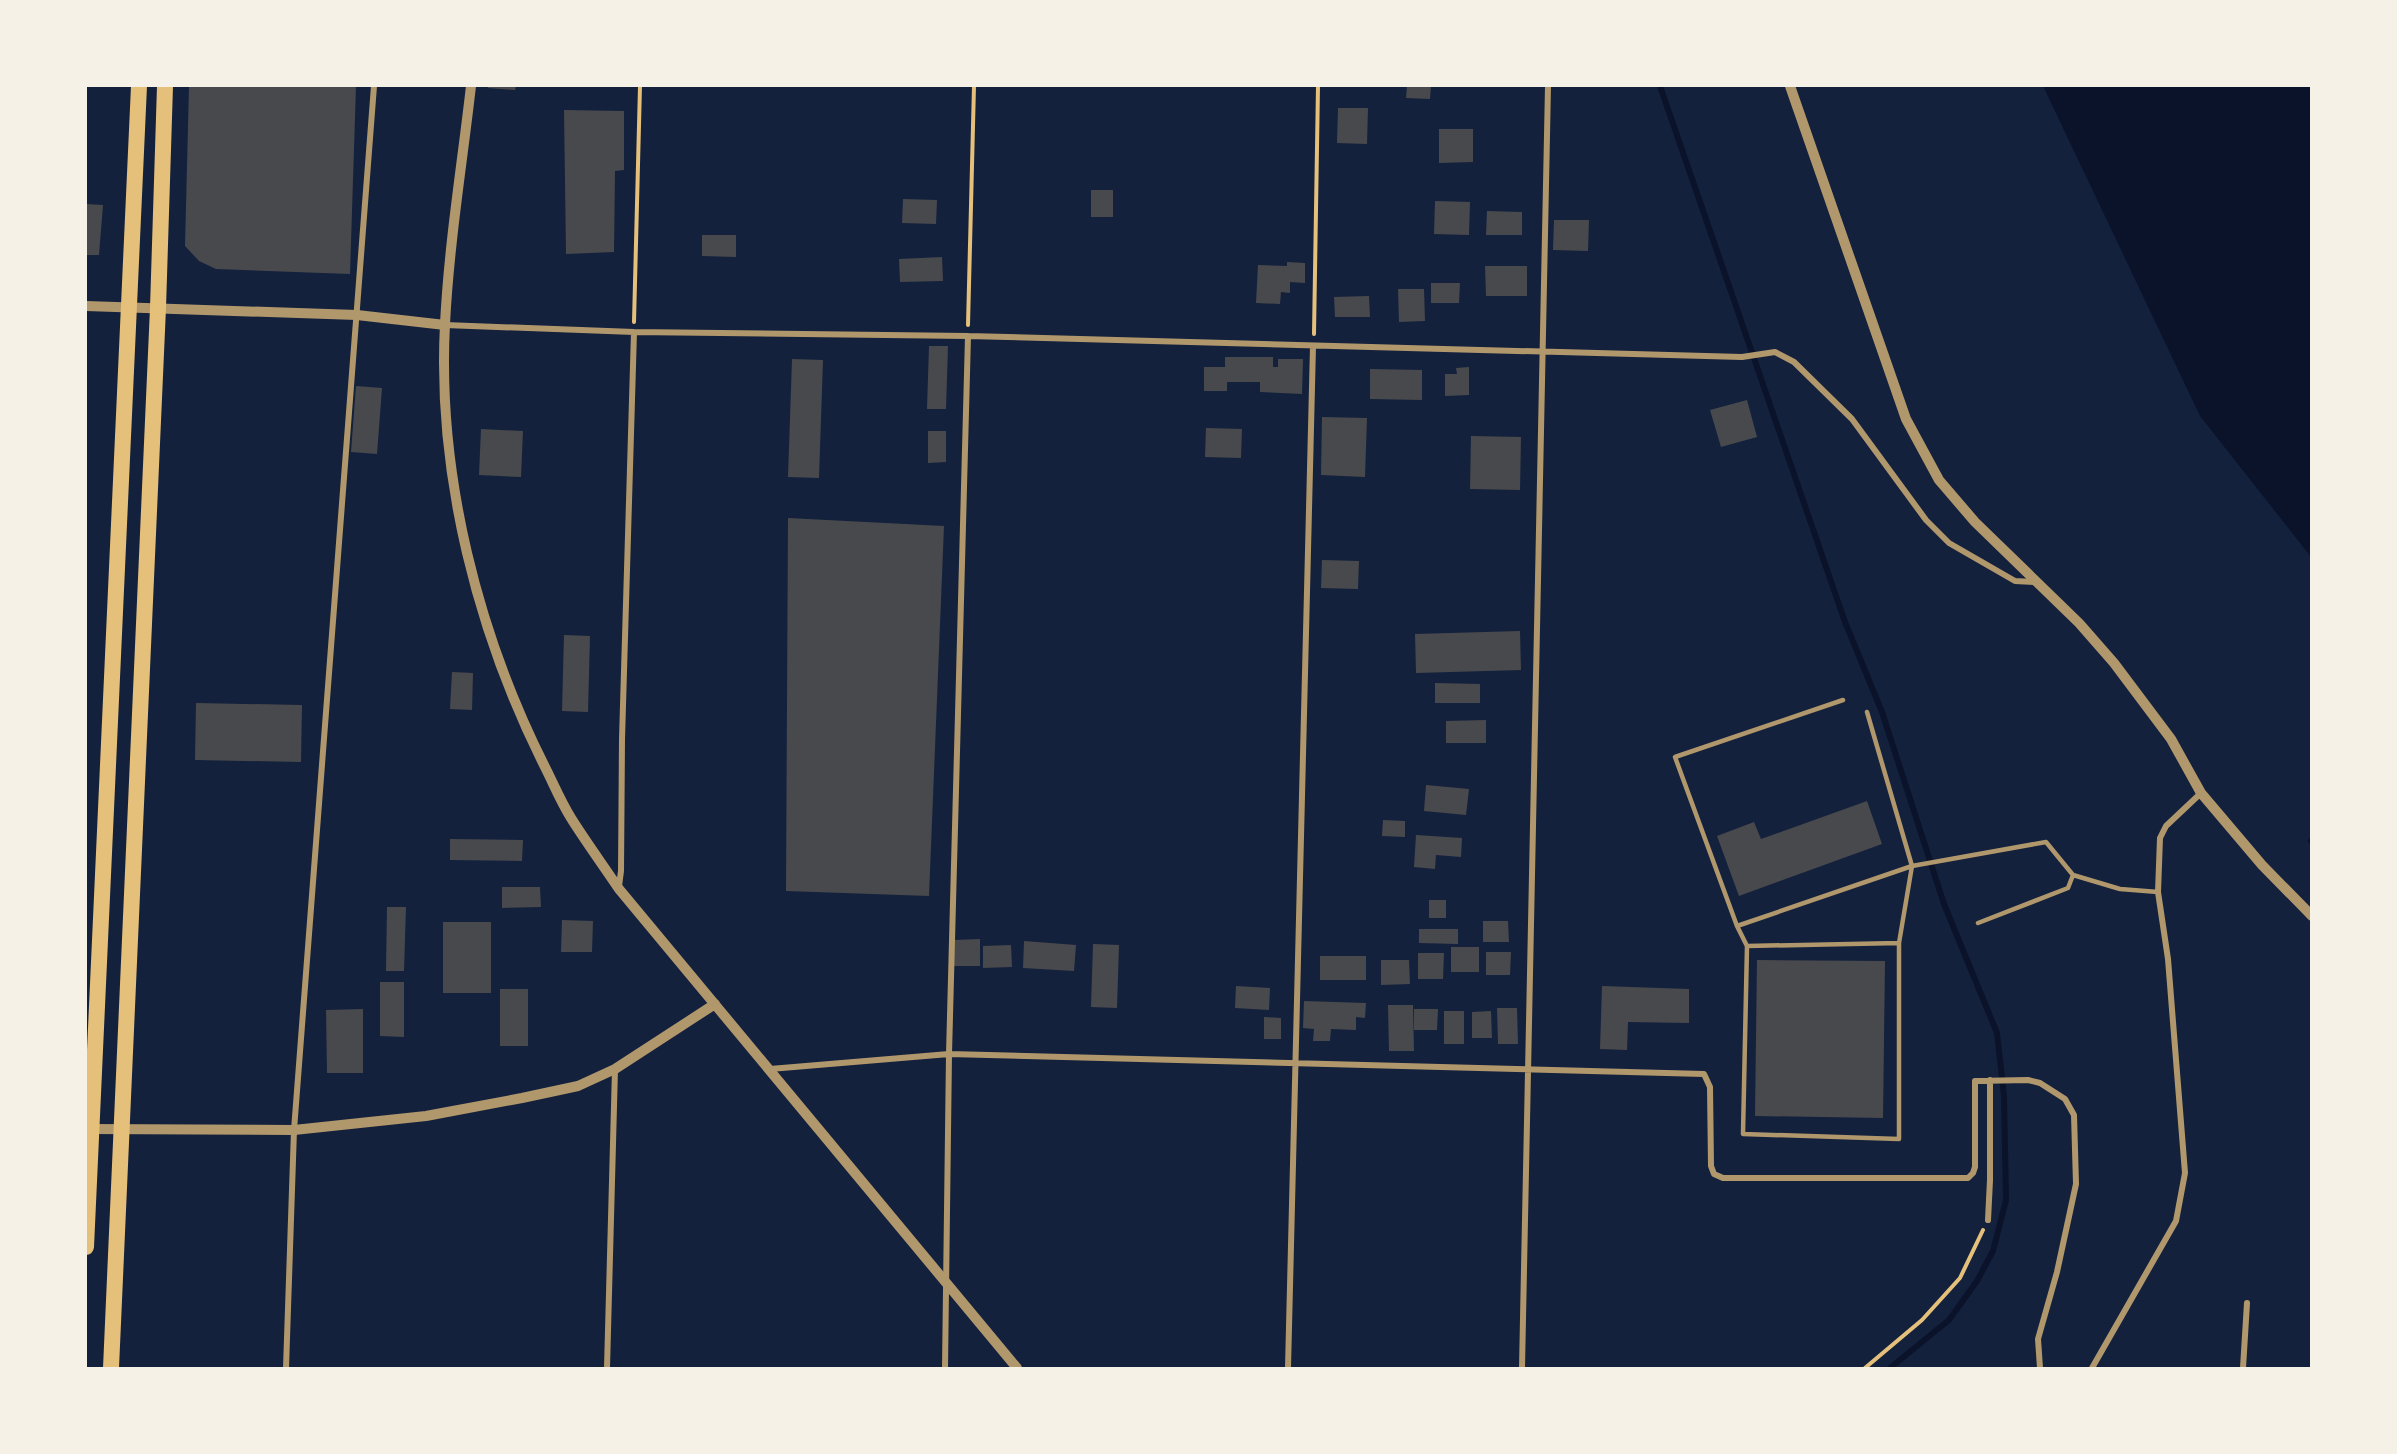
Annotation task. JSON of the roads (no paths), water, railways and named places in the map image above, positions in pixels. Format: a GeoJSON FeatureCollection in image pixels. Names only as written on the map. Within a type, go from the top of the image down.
{"type":"FeatureCollection","features":[{"type":"Feature","properties":{"kind":"highway"},"geometry":{"type":"LineString","coordinates":[[86,1246],[88,1129],[139,86]]}},
{"type":"Feature","properties":{"kind":"highway"},"geometry":{"type":"LineString","coordinates":[[111,1368],[158,308],[165,86]]}},
{"type":"Feature","properties":{"kind":"street"},"geometry":{"type":"LineString","coordinates":[[286,1368],[294,1130],[375,86]]}},
{"type":"Feature","properties":{"kind":"street"},"geometry":{"type":"LineString","coordinates":[[471,86],[445,326],[446,423],[465,547],[481,609],[524,727],[570,816],[619,889],[1017,1368]]}},
{"type":"Feature","properties":{"kind":"street"},"geometry":{"type":"LineString","coordinates":[[1522,1368],[1548,86]]}},
{"type":"Feature","properties":{"kind":"street"},"geometry":{"type":"LineString","coordinates":[[1790,86],[1906,418],[1939,480],[1975,522],[2079,623],[2114,663],[2171,739],[2201,793],[2262,865],[2312,916]]}},
{"type":"Feature","properties":{"kind":"street"},"geometry":{"type":"LineString","coordinates":[[86,306],[357,315],[445,326],[634,332],[968,336],[1742,357],[1774,352],[1794,362],[1852,418],[1926,520],[1950,543],[2015,581],[2036,582]]}},
{"type":"Feature","properties":{"kind":"street"},"geometry":{"type":"LineString","coordinates":[[619,889],[634,332]]}},
{"type":"Feature","properties":{"kind":"street"},"geometry":{"type":"LineString","coordinates":[[945,1368],[949,1054],[968,336]]}},
{"type":"Feature","properties":{"kind":"street"},"geometry":{"type":"LineString","coordinates":[[1288,1368],[1313,346]]}},
{"type":"Feature","properties":{"kind":"street"},"geometry":{"type":"LineString","coordinates":[[2092,1368],[2176,1221],[2185,1173],[2168,959],[2158,892],[2160,838],[2166,826],[2201,793]]}},
{"type":"Feature","properties":{"kind":"street"},"geometry":{"type":"LineString","coordinates":[[88,1129],[294,1130],[426,1116],[522,1098],[578,1086],[615,1069],[715,1004]]}},
{"type":"Feature","properties":{"kind":"street"},"geometry":{"type":"LineString","coordinates":[[770,1069],[949,1054],[1704,1074],[1710,1087],[1711,1166],[1714,1174],[1723,1178],[1968,1178],[1975,1167],[1975,1081],[2017,1080],[2040,1083],[2065,1099],[2074,1115],[2076,1184],[2057,1272],[2038,1339],[2040,1368]]}},
{"type":"Feature","properties":{"kind":"street"},"geometry":{"type":"LineString","coordinates":[[607,1368],[615,1069]]}},
{"type":"Feature","properties":{"kind":"street"},"geometry":{"type":"LineString","coordinates":[[1988,1220],[1991,1080]]}},
{"type":"Feature","properties":{"kind":"street"},"geometry":{"type":"LineString","coordinates":[[2243,1368],[2247,1303]]}},
{"type":"Feature","properties":{"kind":"lane"},"geometry":{"type":"LineString","coordinates":[[1844,700],[1675,757],[1737,926],[1747,946],[1743,1134],[1899,1139],[1899,943],[1912,866],[1867,712]]}},
{"type":"Feature","properties":{"kind":"lane"},"geometry":{"type":"LineString","coordinates":[[1737,926],[1912,866],[2046,842],[2073,875],[2120,888],[2158,892]]}},
{"type":"Feature","properties":{"kind":"lane"},"geometry":{"type":"LineString","coordinates":[[1978,923],[2068,888],[2073,875]]}},
{"type":"Feature","properties":{"kind":"lane"},"geometry":{"type":"LineString","coordinates":[[1747,946],[1899,943]]}},
{"type":"Feature","properties":{"kind":"water"},"geometry":{"type":"Polygon","coordinates":[[[2043,86],[2311,86],[2311,557],[2200,416],[2043,86]]]}},
{"type":"Feature","properties":{"kind":"waterway"},"geometry":{"type":"LineString","coordinates":[[1660,86],[1845,622],[1882,712],[1944,904],[1997,1033],[2004,1096],[2006,1200],[1993,1251],[1977,1281],[1949,1320],[1890,1368]]}}]}
